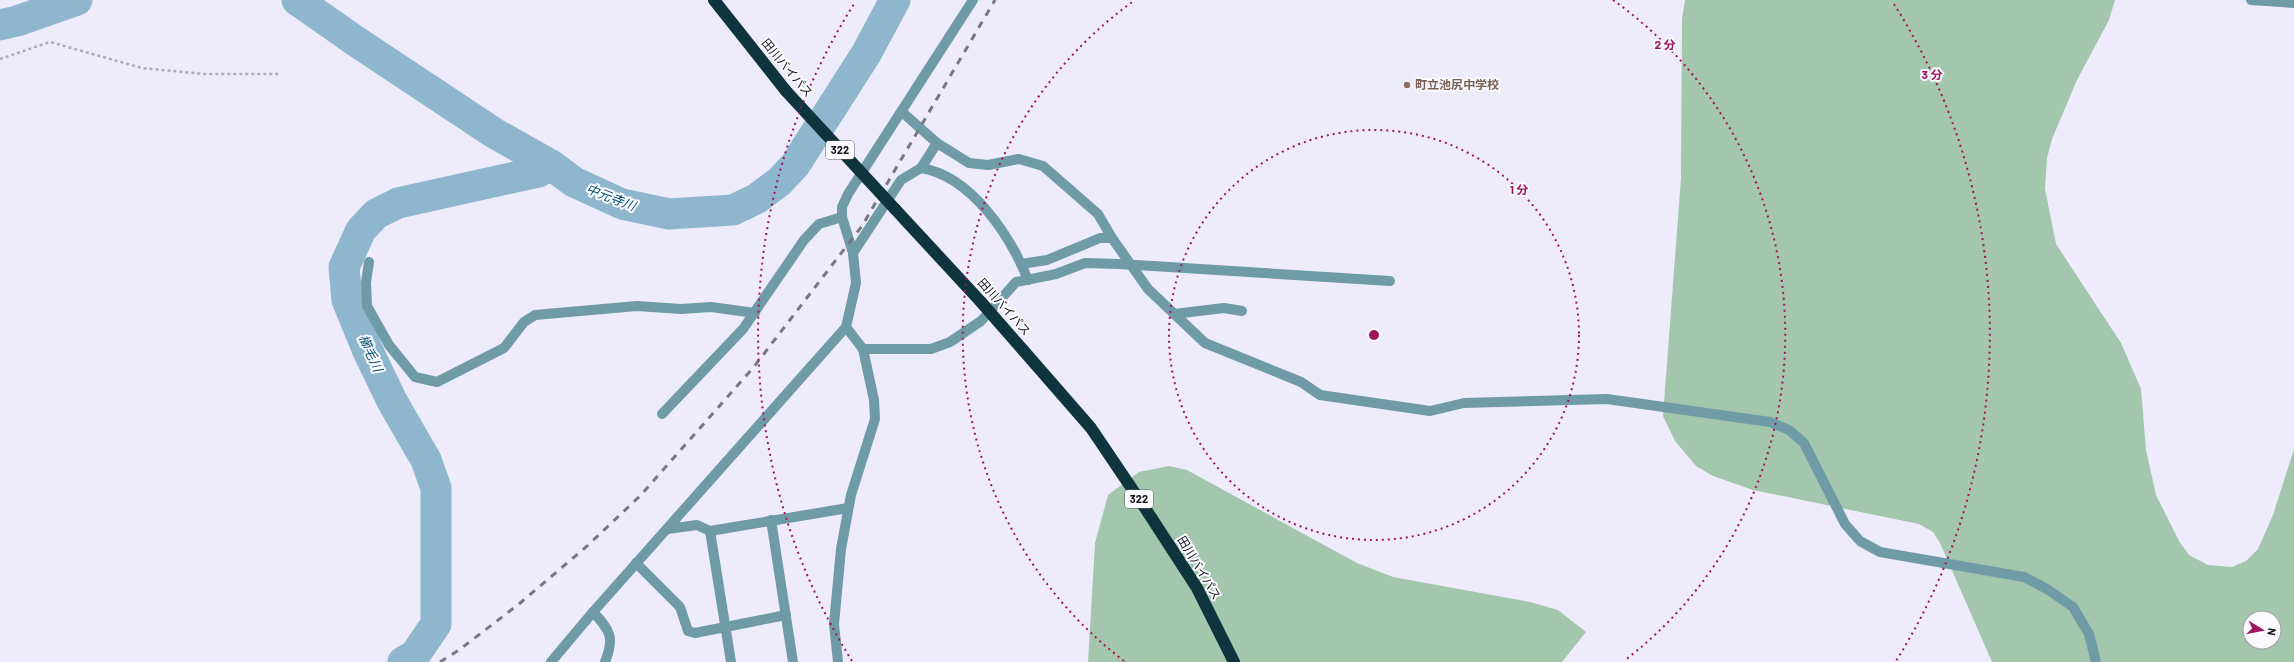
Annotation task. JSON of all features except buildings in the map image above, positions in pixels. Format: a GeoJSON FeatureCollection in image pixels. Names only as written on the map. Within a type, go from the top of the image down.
{"type":"FeatureCollection","features":[{"type":"Feature","properties":{"kind":"highway","name":"田川バイパス"},"geometry":{"type":"LineString","coordinates":[[714,0],[786,91],[981,302],[1091,428],[1146,508],[1197,588],[1234,662]]}},
{"type":"Feature","properties":{"kind":"street"},"geometry":{"type":"LineString","coordinates":[[551,662],[636,563],[846,327],[856,284],[853,252],[842,218],[842,207],[848,194],[973,0]]}},
{"type":"Feature","properties":{"kind":"street"},"geometry":{"type":"LineString","coordinates":[[2251,0],[2294,3]]}},
{"type":"Feature","properties":{"kind":"street"},"geometry":{"type":"LineString","coordinates":[[902,112],[937,143],[969,163],[988,164],[1019,159],[1043,166],[1098,214],[1112,238],[1148,289],[1205,343],[1301,382],[1320,395],[1430,412],[1464,403],[1607,399],[1770,422],[1789,430],[1804,443],[1845,524],[1860,542],[1880,552],[2024,577],[2030,580],[2073,607],[2089,634],[2096,662]]}},
{"type":"Feature","properties":{"kind":"street"},"geometry":{"type":"LineString","coordinates":[[853,252],[900,180],[921,168],[937,143]]}},
{"type":"Feature","properties":{"kind":"street"},"geometry":{"type":"LineString","coordinates":[[921,168],[938,170],[962,188],[993,218],[1016,252],[1028,280]]}},
{"type":"Feature","properties":{"kind":"street"},"geometry":{"type":"LineString","coordinates":[[662,414],[743,329],[804,240],[819,224],[842,218]]}},
{"type":"Feature","properties":{"kind":"street"},"geometry":{"type":"LineString","coordinates":[[1021,264],[1047,260],[1100,238],[1112,238]]}},
{"type":"Feature","properties":{"kind":"street"},"geometry":{"type":"LineString","coordinates":[[370,262],[366,282],[367,306],[389,345],[415,377],[437,382],[504,348],[524,322],[535,315],[637,306],[681,309],[711,306],[755,313]]}},
{"type":"Feature","properties":{"kind":"street"},"geometry":{"type":"LineString","coordinates":[[863,349],[931,349],[950,342],[981,321],[1016,282],[1056,274],[1084,263],[1390,281]]}},
{"type":"Feature","properties":{"kind":"street"},"geometry":{"type":"LineString","coordinates":[[1174,314],[1224,308],[1242,311]]}},
{"type":"Feature","properties":{"kind":"street"},"geometry":{"type":"LineString","coordinates":[[838,662],[834,624],[841,549],[848,508],[875,419],[874,400],[863,349],[846,327]]}},
{"type":"Feature","properties":{"kind":"street"},"geometry":{"type":"LineString","coordinates":[[667,529],[697,525],[710,531],[848,508]]}},
{"type":"Feature","properties":{"kind":"street"},"geometry":{"type":"LineString","coordinates":[[771,520],[793,662]]}},
{"type":"Feature","properties":{"kind":"street"},"geometry":{"type":"LineString","coordinates":[[710,531],[724,626],[731,662]]}},
{"type":"Feature","properties":{"kind":"street"},"geometry":{"type":"LineString","coordinates":[[636,563],[680,607],[688,631],[694,633],[786,615]]}},
{"type":"Feature","properties":{"kind":"street"},"geometry":{"type":"LineString","coordinates":[[593,612],[607,627],[611,638],[610,650],[606,662]]}},
{"type":"Feature","properties":{"kind":"path"},"geometry":{"type":"LineString","coordinates":[[0,59],[50,42],[142,68],[204,74],[280,74]]}},
{"type":"Feature","properties":{"kind":"green space"},"geometry":{"type":"Polygon","coordinates":[[[1685,0],[2115,0],[2109,20],[2077,80],[2052,139],[2047,158],[2045,189],[2056,244],[2121,343],[2141,389],[2146,450],[2156,495],[2179,541],[2189,555],[2208,565],[2232,567],[2246,561],[2258,549],[2273,515],[2294,449],[2294,662],[1992,662],[1940,543],[1933,532],[1919,524],[1753,490],[1713,476],[1696,466],[1675,441],[1663,416],[1681,178],[1682,19],[1685,0]]]}},
{"type":"Feature","properties":{"kind":"green space"},"geometry":{"type":"Polygon","coordinates":[[[1169,466],[1187,470],[1357,563],[1393,577],[1530,602],[1558,610],[1586,632],[1562,662],[1088,662],[1095,543],[1108,495],[1139,472],[1169,466]]]}},
{"type":"Feature","properties":{"kind":"waterway","name":"中元寺川"},"geometry":{"type":"LineString","coordinates":[[0,25],[17,21],[77,0]]}},
{"type":"Feature","properties":{"kind":"waterway","name":"中元寺川"},"geometry":{"type":"LineString","coordinates":[[297,0],[354,40],[494,133],[551,165],[574,182],[622,204],[669,214],[733,210],[756,199],[779,182],[795,165],[866,54],[895,0]]}},
{"type":"Feature","properties":{"kind":"waterway","name":"櫛毛川"},"geometry":{"type":"LineString","coordinates":[[403,662],[415,655],[436,624],[436,488],[426,460],[392,401],[367,349],[347,300],[344,267],[361,230],[376,214],[398,203],[538,172],[551,165]]}},
{"type":"Feature","properties":{"kind":"railway"},"geometry":{"type":"LineString","coordinates":[[440,662],[459,650],[519,604],[586,547],[640,496],[753,368],[862,226],[995,0]]}},
{"type":"Feature","properties":{"kind":"place","name":"町立池尻中学校"},"geometry":{"type":"Point","coordinates":[1407,85]}}]}
